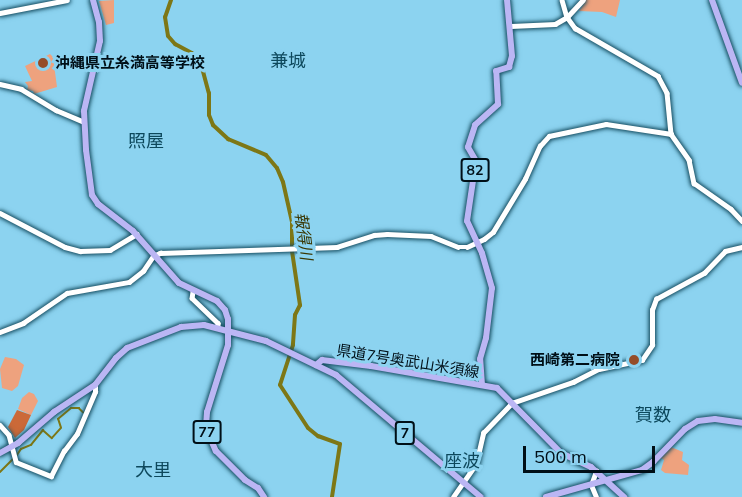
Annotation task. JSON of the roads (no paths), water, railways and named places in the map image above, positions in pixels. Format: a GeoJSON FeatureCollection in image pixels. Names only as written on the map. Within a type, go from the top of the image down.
{"type":"FeatureCollection","features":[{"type":"Feature","properties":{"kind":"main road","name":"77"},"geometry":{"type":"LineString","coordinates":[[93,0],[99,19],[100,41],[85,99],[84,122],[93,196],[136,234],[177,282],[221,304],[227,315],[227,347],[207,412],[206,428],[216,452],[245,480],[258,488],[264,497]]}},
{"type":"Feature","properties":{"kind":"main road","name":"82"},"geometry":{"type":"LineString","coordinates":[[482,385],[480,360],[486,338],[492,290],[484,261],[467,221],[476,161],[468,147],[475,125],[499,103],[496,71],[509,67],[512,56],[507,0]]}},
{"type":"Feature","properties":{"kind":"main road"},"geometry":{"type":"LineString","coordinates":[[713,0],[742,76]]}},
{"type":"Feature","properties":{"kind":"main road"},"geometry":{"type":"LineString","coordinates":[[713,0],[742,82]]}},
{"type":"Feature","properties":{"kind":"main road","name":"県道7号奥武山米須線"},"geometry":{"type":"LineString","coordinates":[[0,453],[13,446],[54,412],[95,385],[118,356],[134,345],[190,326],[218,328],[262,340],[286,350],[346,382],[481,497]]}},
{"type":"Feature","properties":{"kind":"main road","name":"県道7号奥武山米須線"},"geometry":{"type":"LineString","coordinates":[[316,365],[322,360],[371,366],[497,388],[561,453],[596,471],[624,497]]}},
{"type":"Feature","properties":{"kind":"main road"},"geometry":{"type":"LineString","coordinates":[[546,497],[637,472],[650,465],[683,430],[698,421],[715,419],[742,423]]}},
{"type":"Feature","properties":{"kind":"street"},"geometry":{"type":"LineString","coordinates":[[0,13],[67,0]]}},
{"type":"Feature","properties":{"kind":"street"},"geometry":{"type":"LineString","coordinates":[[562,0],[567,18],[575,28],[658,76],[667,93],[671,134],[689,160],[696,187],[731,209],[742,221]]}},
{"type":"Feature","properties":{"kind":"street"},"geometry":{"type":"LineString","coordinates":[[511,26],[549,25],[567,18],[583,0]]}},
{"type":"Feature","properties":{"kind":"street"},"geometry":{"type":"LineString","coordinates":[[0,84],[18,88],[56,110],[84,122]]}},
{"type":"Feature","properties":{"kind":"street"},"geometry":{"type":"LineString","coordinates":[[0,332],[23,323],[67,293],[129,282],[143,271],[154,254],[179,250],[342,247],[369,236],[387,234],[431,236],[462,247],[476,243],[493,232],[525,179],[542,142],[553,134],[615,124],[671,134]]}},
{"type":"Feature","properties":{"kind":"street"},"geometry":{"type":"LineString","coordinates":[[0,213],[65,247],[80,251],[110,250],[136,234]]}},
{"type":"Feature","properties":{"kind":"street"},"geometry":{"type":"LineString","coordinates":[[453,497],[477,462],[481,436],[512,403],[573,382],[599,369],[642,360],[652,345],[654,302],[704,273],[725,251],[742,246]]}},
{"type":"Feature","properties":{"kind":"street"},"geometry":{"type":"LineString","coordinates":[[193,292],[192,298],[218,323],[218,328]]}},
{"type":"Feature","properties":{"kind":"street"},"geometry":{"type":"LineString","coordinates":[[0,425],[6,431],[13,446],[13,456],[19,464],[51,476],[64,451],[77,434],[95,392],[95,385]]}},
{"type":"Feature","properties":{"kind":"street"},"geometry":{"type":"LineString","coordinates":[[596,471],[591,485],[596,497]]}},
{"type":"Feature","properties":{"kind":"waterway","name":"報得川"},"geometry":{"type":"LineString","coordinates":[[171,0],[165,17],[168,36],[175,44],[192,53],[201,64],[209,93],[209,115],[213,125],[228,139],[266,155],[277,168],[283,182],[292,222],[292,251],[300,305],[295,315],[293,345],[280,385],[308,428],[318,436],[340,444],[332,497]]}},
{"type":"Feature","properties":{"kind":"waterway"},"geometry":{"type":"LineString","coordinates":[[17,455],[21,449],[31,445],[43,430],[52,438],[61,428],[58,419],[71,408],[79,408],[83,412]]}},
{"type":"Feature","properties":{"kind":"waterway"},"geometry":{"type":"LineString","coordinates":[[0,472],[14,458]]}},
{"type":"Feature","properties":{"kind":"place","name":"沖縄県立糸満高等学校"},"geometry":{"type":"Point","coordinates":[43,63]}},
{"type":"Feature","properties":{"kind":"place","name":"西崎第二病院"},"geometry":{"type":"Point","coordinates":[634,360]}},
{"type":"Feature","properties":{"kind":"district","name":"兼城"},"geometry":{"type":"Point","coordinates":[288,61]}},
{"type":"Feature","properties":{"kind":"district","name":"照屋"},"geometry":{"type":"Point","coordinates":[146,141]}},
{"type":"Feature","properties":{"kind":"district","name":"賀数"},"geometry":{"type":"Point","coordinates":[653,415]}},
{"type":"Feature","properties":{"kind":"district","name":"座波"},"geometry":{"type":"Point","coordinates":[462,461]}},
{"type":"Feature","properties":{"kind":"district","name":"大里"},"geometry":{"type":"Point","coordinates":[153,470]}}]}
